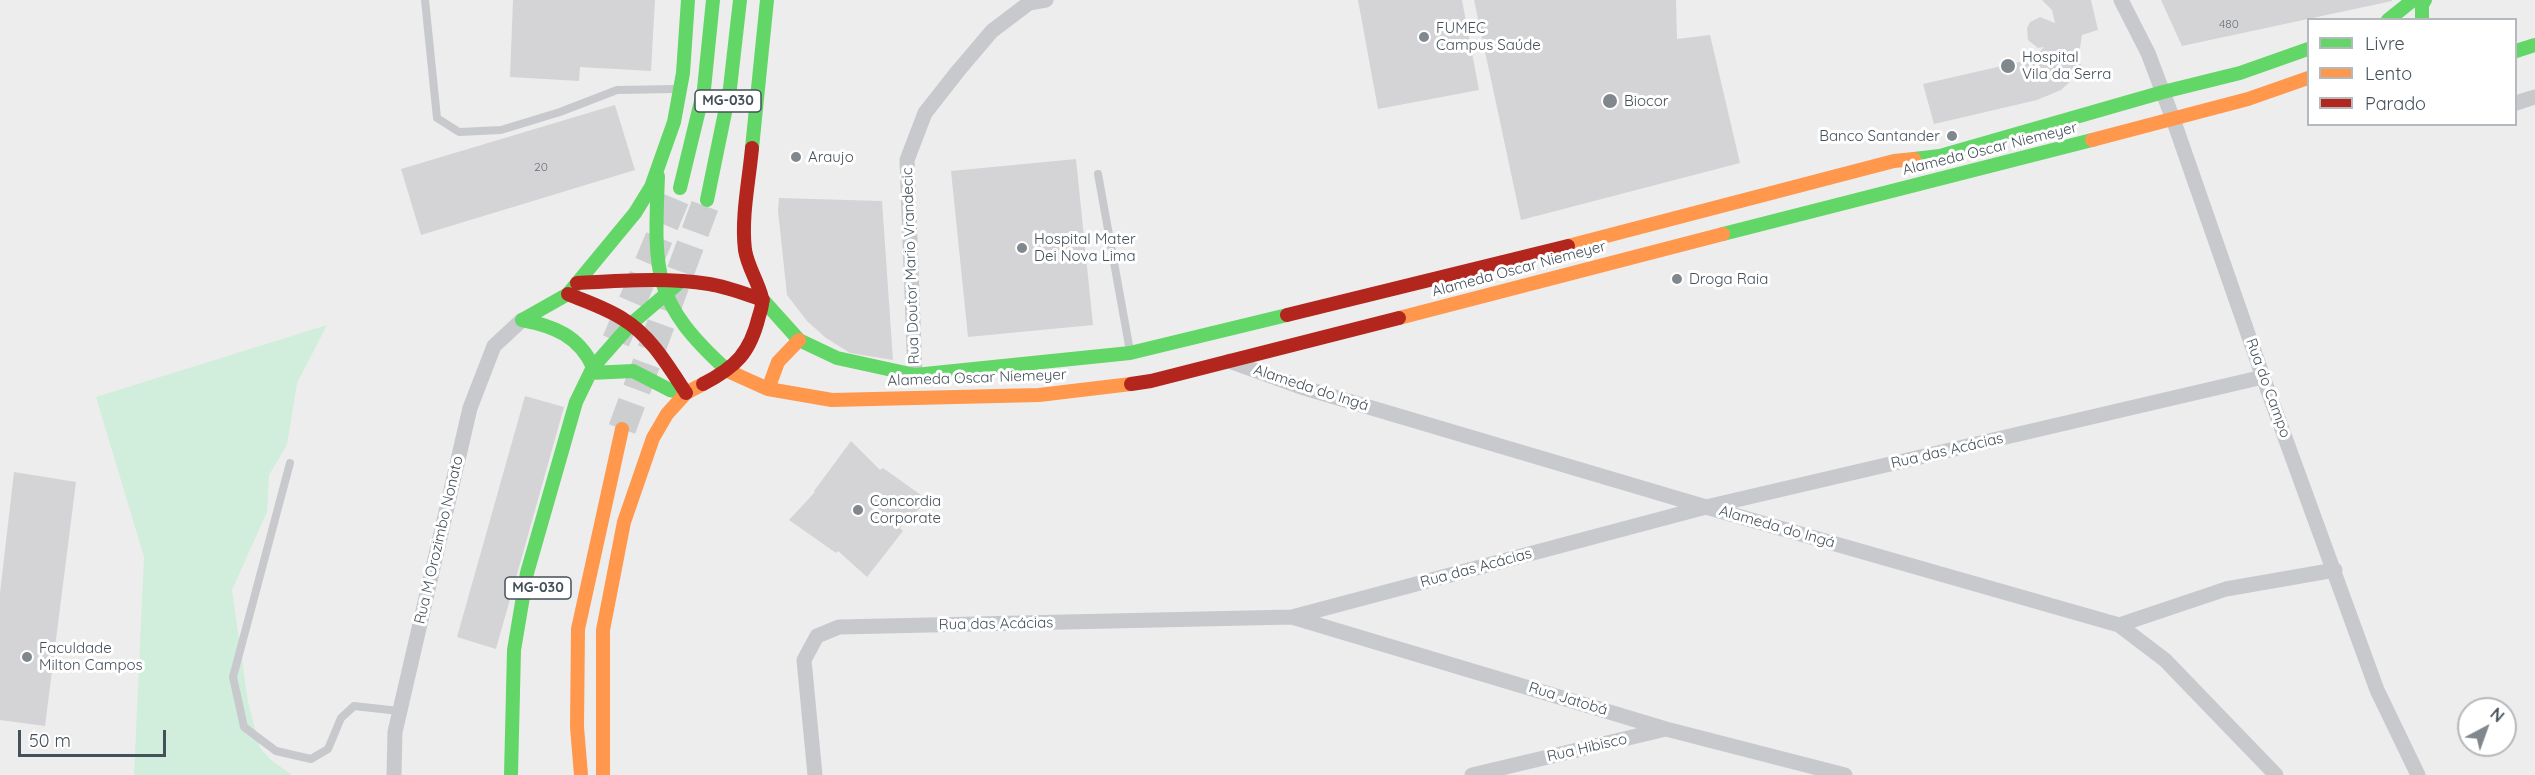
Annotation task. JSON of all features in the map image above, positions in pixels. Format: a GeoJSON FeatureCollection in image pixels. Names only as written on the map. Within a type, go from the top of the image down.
{"type":"FeatureCollection","features":[{"type":"Feature","properties":{"kind":"main road"},"geometry":{"type":"LineString","coordinates":[[569,300],[577,283],[635,213],[658,171],[674,122],[680,89],[688,0]]}},
{"type":"Feature","properties":{"kind":"main road","name":"MG-030"},"geometry":{"type":"LineString","coordinates":[[680,188],[704,89],[713,0]]}},
{"type":"Feature","properties":{"kind":"main road","name":"MG-030"},"geometry":{"type":"LineString","coordinates":[[707,200],[730,88],[740,0]]}},
{"type":"Feature","properties":{"kind":"main road"},"geometry":{"type":"LineString","coordinates":[[603,775],[603,630],[624,522],[653,438],[667,414],[686,393],[728,371],[742,357],[756,329],[763,300],[750,271],[745,249],[767,0]]}},
{"type":"Feature","properties":{"kind":"main road"},"geometry":{"type":"LineString","coordinates":[[2390,18],[2413,0]]}},
{"type":"Feature","properties":{"kind":"main road"},"geometry":{"type":"LineString","coordinates":[[2422,18],[2422,5],[2425,0]]}},
{"type":"Feature","properties":{"kind":"main road"},"geometry":{"type":"LineString","coordinates":[[2517,51],[2535,45]]}},
{"type":"Feature","properties":{"kind":"main road","name":"Alameda Oscar Niemeyer"},"geometry":{"type":"LineString","coordinates":[[763,300],[799,340],[837,358],[915,375],[1038,364],[1130,352],[1626,232],[1894,161],[1940,156],[2163,92],[2240,73],[2307,49]]}},
{"type":"Feature","properties":{"kind":"main road","name":"Alameda Oscar Niemeyer"},"geometry":{"type":"LineString","coordinates":[[658,171],[657,231],[661,281],[679,318],[698,344],[728,371],[768,388],[832,400],[1039,395],[1151,381],[2173,119],[2248,99],[2307,78]]}},
{"type":"Feature","properties":{"kind":"main road"},"geometry":{"type":"LineString","coordinates":[[1809,184],[1810,213]]}},
{"type":"Feature","properties":{"kind":"main road"},"geometry":{"type":"LineString","coordinates":[[577,283],[680,282],[727,288],[763,300]]}},
{"type":"Feature","properties":{"kind":"main road"},"geometry":{"type":"LineString","coordinates":[[511,775],[513,650],[527,573],[573,412],[592,370],[631,324],[680,282]]}},
{"type":"Feature","properties":{"kind":"main road"},"geometry":{"type":"LineString","coordinates":[[522,320],[569,300],[613,313],[631,324],[660,352],[686,393]]}},
{"type":"Feature","properties":{"kind":"main road"},"geometry":{"type":"LineString","coordinates":[[522,320],[574,333],[585,351],[592,370]]}},
{"type":"Feature","properties":{"kind":"main road"},"geometry":{"type":"LineString","coordinates":[[768,388],[771,371],[782,354],[799,340]]}},
{"type":"Feature","properties":{"kind":"main road"},"geometry":{"type":"LineString","coordinates":[[592,370],[633,371],[671,392],[686,393]]}},
{"type":"Feature","properties":{"kind":"main road","name":"MG-030"},"geometry":{"type":"LineString","coordinates":[[536,603],[539,579],[564,483],[588,408]]}},
{"type":"Feature","properties":{"kind":"main road","name":"MG-030"},"geometry":{"type":"LineString","coordinates":[[581,775],[577,727],[579,629],[622,429]]}},
{"type":"Feature","properties":{"kind":"street","name":"Rua Doutor Mario Vrandecic"},"geometry":{"type":"LineString","coordinates":[[915,375],[908,160],[925,113],[957,70],[992,32],[1029,3],[1046,0]]}},
{"type":"Feature","properties":{"kind":"street","name":"Rua do Campo"},"geometry":{"type":"LineString","coordinates":[[2121,0],[2148,53],[2163,92],[2263,377],[2378,690],[2418,775]]}},
{"type":"Feature","properties":{"kind":"street"},"geometry":{"type":"LineString","coordinates":[[2517,103],[2535,97]]}},
{"type":"Feature","properties":{"kind":"street","name":"Rua M Orozimbo Nonato"},"geometry":{"type":"LineString","coordinates":[[394,775],[395,732],[399,711],[470,408],[495,346],[522,320]]}},
{"type":"Feature","properties":{"kind":"street","name":"Alameda do Ingá"},"geometry":{"type":"LineString","coordinates":[[1229,361],[1301,387],[2119,625],[2165,660],[2276,775]]}},
{"type":"Feature","properties":{"kind":"street","name":"Rua das Acácias"},"geometry":{"type":"LineString","coordinates":[[814,775],[804,660],[817,636],[839,627],[1292,617],[1707,507],[2263,377]]}},
{"type":"Feature","properties":{"kind":"street"},"geometry":{"type":"LineString","coordinates":[[2119,625],[2226,589],[2335,570]]}},
{"type":"Feature","properties":{"kind":"street","name":"Rua Jatobá"},"geometry":{"type":"LineString","coordinates":[[1292,617],[1666,729],[1845,775]]}},
{"type":"Feature","properties":{"kind":"street","name":"Rua Hibisco"},"geometry":{"type":"LineString","coordinates":[[1472,775],[1666,729]]}},
{"type":"Feature","properties":{"kind":"lane"},"geometry":{"type":"LineString","coordinates":[[425,0],[437,118],[459,132],[501,130],[560,112],[617,90],[680,89]]}},
{"type":"Feature","properties":{"kind":"lane"},"geometry":{"type":"LineString","coordinates":[[1098,174],[1130,352]]}},
{"type":"Feature","properties":{"kind":"lane"},"geometry":{"type":"LineString","coordinates":[[290,463],[233,677],[243,727],[276,751],[311,759],[328,749],[341,718],[354,706],[399,711]]}},
{"type":"Feature","properties":{"kind":"green space"},"geometry":{"type":"Polygon","coordinates":[[[327,325],[297,383],[287,445],[269,475],[267,512],[232,590],[248,702],[260,748],[271,760],[292,775],[134,775],[144,557],[96,397],[327,325]]]}},
{"type":"Feature","properties":{"kind":"building"},"geometry":{"type":"Polygon","coordinates":[[[513,0],[655,0],[651,71],[580,67],[579,81],[510,77],[513,0]]]}},
{"type":"Feature","properties":{"kind":"building"},"geometry":{"type":"Polygon","coordinates":[[[1358,0],[1462,0],[1479,90],[1378,109],[1358,0]]]}},
{"type":"Feature","properties":{"kind":"building","name":"Biocor"},"geometry":{"type":"Polygon","coordinates":[[[1474,0],[1676,0],[1677,39],[1710,35],[1740,163],[1521,220],[1474,0]]]}},
{"type":"Feature","properties":{"kind":"building"},"geometry":{"type":"Polygon","coordinates":[[[2042,0],[2091,0],[2098,30],[2082,35],[2080,48],[2073,58],[2084,67],[2061,90],[2037,100],[1934,124],[1923,84],[2028,60],[2036,56],[2044,47],[2038,48],[2028,40],[2027,28],[2030,22],[2040,17],[2055,23],[2052,10],[2042,0]]]}},
{"type":"Feature","properties":{"kind":"building"},"geometry":{"type":"Polygon","coordinates":[[[2161,0],[2392,0],[2392,1],[2182,46],[2161,0]]]}},
{"type":"Feature","properties":{"kind":"building"},"geometry":{"type":"Polygon","coordinates":[[[615,105],[635,170],[421,235],[401,169],[615,105]]]}},
{"type":"Feature","properties":{"kind":"building","name":"Hospital Mater Dei Nova Lima"},"geometry":{"type":"Polygon","coordinates":[[[1076,159],[1093,325],[968,337],[951,171],[1076,159]]]}},
{"type":"Feature","properties":{"kind":"building"},"geometry":{"type":"Polygon","coordinates":[[[779,198],[882,201],[893,360],[850,353],[826,338],[807,321],[787,295],[778,211],[779,198]]]}},
{"type":"Feature","properties":{"kind":"building"},"geometry":{"type":"Polygon","coordinates":[[[525,396],[564,407],[496,649],[457,637],[525,396]]]}},
{"type":"Feature","properties":{"kind":"building","name":"Concordia Corporate"},"geometry":{"type":"Polygon","coordinates":[[[851,441],[880,470],[883,468],[928,500],[900,528],[903,531],[867,577],[838,551],[836,553],[789,520],[815,492],[851,441]]]}},
{"type":"Feature","properties":{"kind":"building","name":"Faculdade Milton Campos"},"geometry":{"type":"Polygon","coordinates":[[[14,472],[76,482],[45,726],[0,720],[0,593],[14,472]]]}},
{"type":"Feature","properties":{"kind":"tunnel"},"geometry":{"type":"LineString","coordinates":[[616,341],[680,188]]}},
{"type":"Feature","properties":{"kind":"tunnel"},"geometry":{"type":"LineString","coordinates":[[622,429],[707,200]]}},
{"type":"Feature","properties":{"kind":"traffic: fast"},"geometry":{"type":"LineString","coordinates":[[522,320],[568,294],[635,213],[651,187],[674,122],[683,73],[688,0]]}},
{"type":"Feature","properties":{"kind":"traffic: fast"},"geometry":{"type":"LineString","coordinates":[[680,188],[704,89],[713,0]]}},
{"type":"Feature","properties":{"kind":"traffic: fast"},"geometry":{"type":"LineString","coordinates":[[707,200],[730,88],[740,0]]}},
{"type":"Feature","properties":{"kind":"traffic: fast"},"geometry":{"type":"LineString","coordinates":[[752,148],[767,0]]}},
{"type":"Feature","properties":{"kind":"traffic: fast"},"geometry":{"type":"LineString","coordinates":[[2390,18],[2413,0]]}},
{"type":"Feature","properties":{"kind":"traffic: fast"},"geometry":{"type":"LineString","coordinates":[[2422,18],[2422,5],[2425,0]]}},
{"type":"Feature","properties":{"kind":"traffic: fast"},"geometry":{"type":"LineString","coordinates":[[2517,51],[2535,45]]}},
{"type":"Feature","properties":{"kind":"traffic: fast"},"geometry":{"type":"LineString","coordinates":[[1914,159],[1940,156],[2163,92],[2240,73],[2307,49]]}},
{"type":"Feature","properties":{"kind":"traffic: fast"},"geometry":{"type":"LineString","coordinates":[[1723,234],[2092,140]]}},
{"type":"Feature","properties":{"kind":"traffic: fast"},"geometry":{"type":"LineString","coordinates":[[658,176],[658,263],[663,284],[671,305],[684,325],[728,371]]}},
{"type":"Feature","properties":{"kind":"traffic: fast"},"geometry":{"type":"LineString","coordinates":[[511,775],[514,650],[527,573],[576,402],[593,367],[631,324],[680,282]]}},
{"type":"Feature","properties":{"kind":"traffic: fast"},"geometry":{"type":"LineString","coordinates":[[763,300],[799,340],[837,358],[915,375],[1130,353],[1287,315]]}},
{"type":"Feature","properties":{"kind":"traffic: fast"},"geometry":{"type":"LineString","coordinates":[[522,320],[555,329],[564,334],[580,347],[593,367]]}},
{"type":"Feature","properties":{"kind":"traffic: fast"},"geometry":{"type":"LineString","coordinates":[[590,373],[633,371],[670,390],[686,393]]}},
{"type":"Feature","properties":{"kind":"traffic: slow"},"geometry":{"type":"LineString","coordinates":[[2092,140],[2248,99],[2307,78]]}},
{"type":"Feature","properties":{"kind":"traffic: slow"},"geometry":{"type":"LineString","coordinates":[[1568,246],[1894,161],[1914,159]]}},
{"type":"Feature","properties":{"kind":"traffic: slow"},"geometry":{"type":"LineString","coordinates":[[1399,318],[1723,234]]}},
{"type":"Feature","properties":{"kind":"traffic: slow"},"geometry":{"type":"LineString","coordinates":[[768,389],[778,362],[799,340]]}},
{"type":"Feature","properties":{"kind":"traffic: slow"},"geometry":{"type":"LineString","coordinates":[[728,371],[768,389],[832,400],[1039,395],[1131,384]]}},
{"type":"Feature","properties":{"kind":"traffic: slow"},"geometry":{"type":"LineString","coordinates":[[603,775],[603,630],[624,522],[653,438],[667,414],[686,393],[703,384]]}},
{"type":"Feature","properties":{"kind":"traffic: slow"},"geometry":{"type":"LineString","coordinates":[[581,775],[577,727],[578,629],[622,429]]}},
{"type":"Feature","properties":{"kind":"traffic: jam"},"geometry":{"type":"LineString","coordinates":[[703,384],[740,358],[751,340],[762,307],[762,298],[746,257],[744,237],[752,148]]}},
{"type":"Feature","properties":{"kind":"traffic: jam"},"geometry":{"type":"LineString","coordinates":[[1287,315],[1568,246]]}},
{"type":"Feature","properties":{"kind":"traffic: jam"},"geometry":{"type":"LineString","coordinates":[[577,283],[643,280],[693,282],[723,287],[763,300]]}},
{"type":"Feature","properties":{"kind":"traffic: jam"},"geometry":{"type":"LineString","coordinates":[[568,294],[610,312],[633,326],[658,352],[686,393]]}},
{"type":"Feature","properties":{"kind":"traffic: jam"},"geometry":{"type":"LineString","coordinates":[[1131,384],[1151,381],[1399,318]]}},
{"type":"Feature","properties":{"kind":"place","name":"FUMEC Campus Saúde"},"geometry":{"type":"Point","coordinates":[1424,37]}},
{"type":"Feature","properties":{"kind":"place","name":"Hospital Vila da Serra"},"geometry":{"type":"Point","coordinates":[2008,66]}},
{"type":"Feature","properties":{"kind":"place","name":"Biocor"},"geometry":{"type":"Point","coordinates":[1610,101]}},
{"type":"Feature","properties":{"kind":"place","name":"Banco Santander"},"geometry":{"type":"Point","coordinates":[1952,136]}},
{"type":"Feature","properties":{"kind":"place","name":"Araujo"},"geometry":{"type":"Point","coordinates":[796,157]}},
{"type":"Feature","properties":{"kind":"place","name":"Hospital Mater Dei Nova Lima"},"geometry":{"type":"Point","coordinates":[1022,248]}},
{"type":"Feature","properties":{"kind":"place","name":"Droga Raia"},"geometry":{"type":"Point","coordinates":[1677,279]}},
{"type":"Feature","properties":{"kind":"place","name":"Concordia Corporate"},"geometry":{"type":"Point","coordinates":[858,510]}},
{"type":"Feature","properties":{"kind":"place","name":"Faculdade Milton Campos"},"geometry":{"type":"Point","coordinates":[27,657]}}]}
